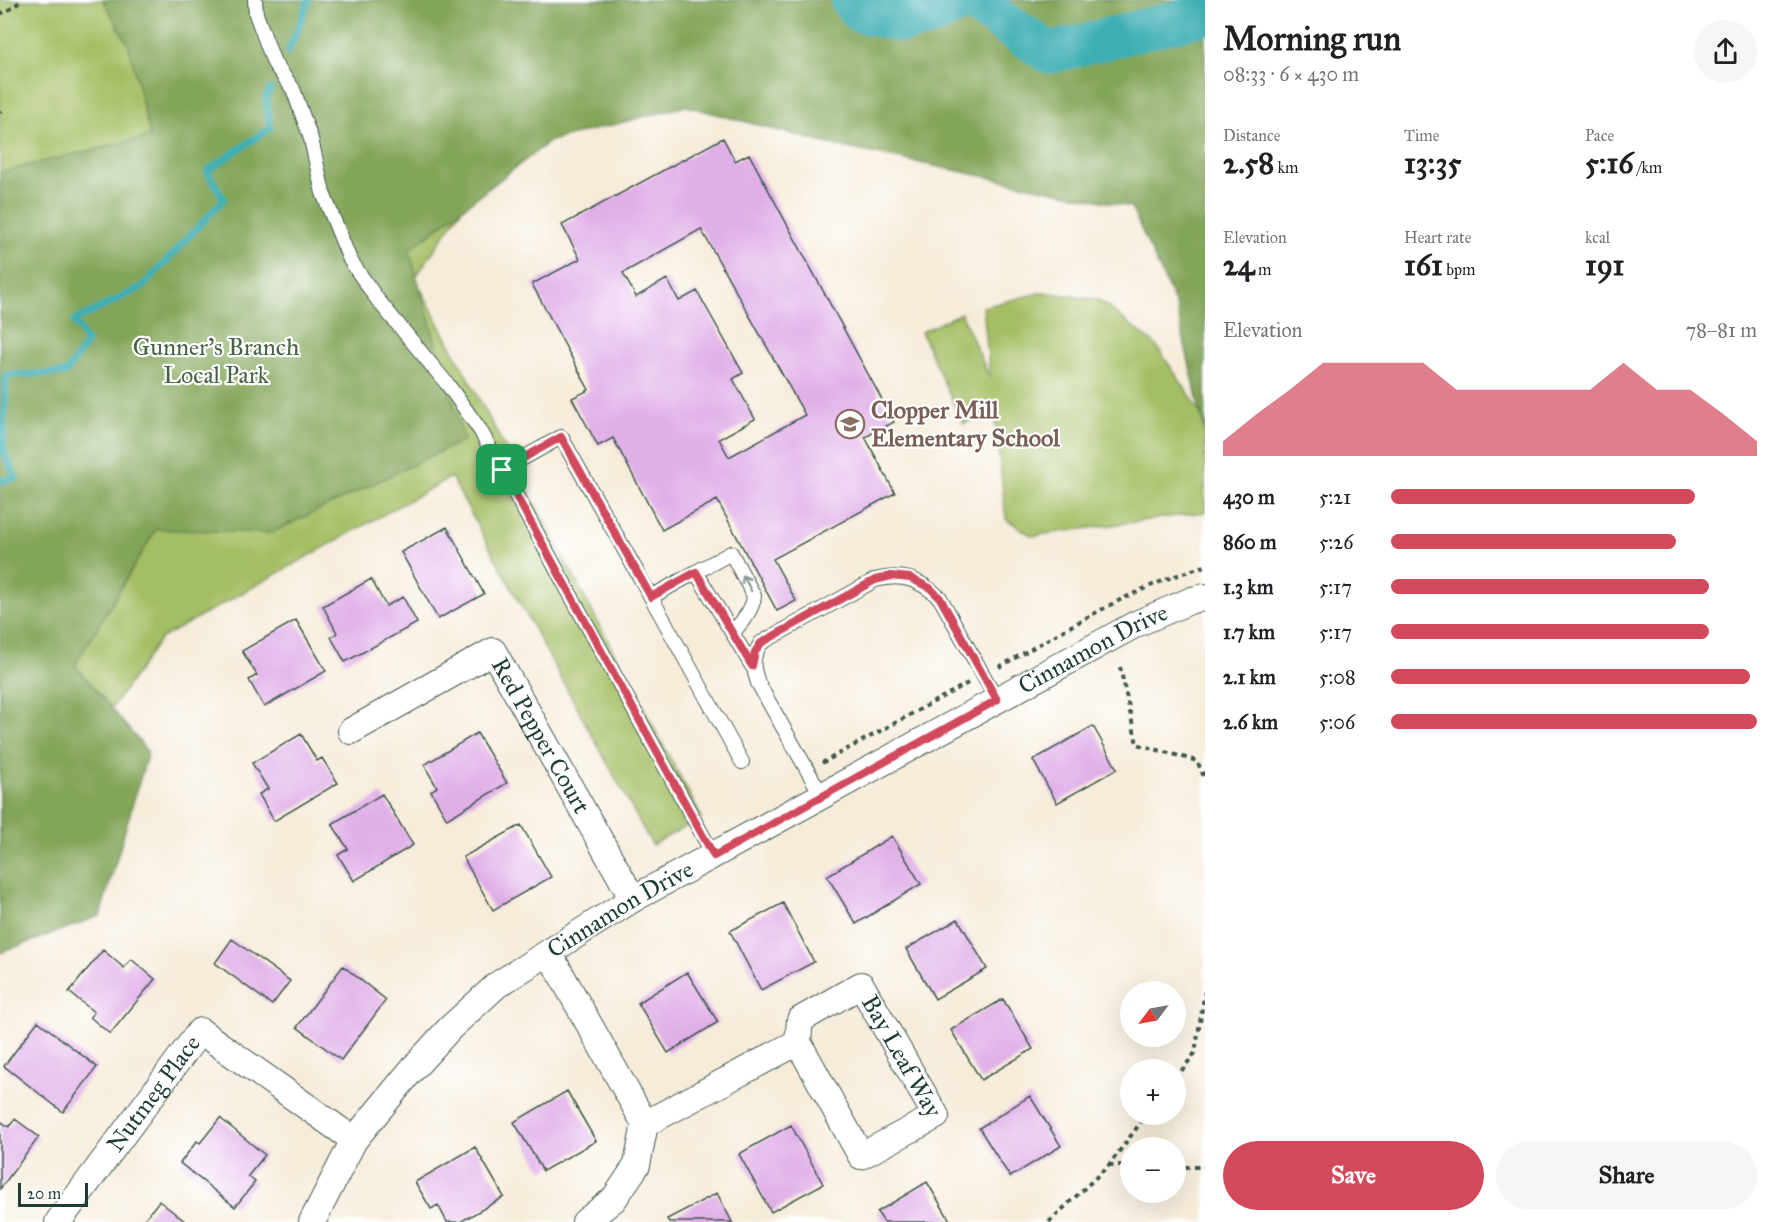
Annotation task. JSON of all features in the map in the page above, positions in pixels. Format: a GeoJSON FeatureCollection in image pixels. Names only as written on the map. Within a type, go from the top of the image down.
{"type":"FeatureCollection","features":[{"type":"Feature","properties":{"kind":"street","name":"Cinnamon Drive"},"geometry":{"type":"LineString","coordinates":[[312,1222],[354,1140],[450,1028],[497,985],[633,899],[1136,624],[1192,600],[1205,597]]}},
{"type":"Feature","properties":{"kind":"street","name":"Red Pepper Court"},"geometry":{"type":"LineString","coordinates":[[351,731],[493,651],[633,899]]}},
{"type":"Feature","properties":{"kind":"street"},"geometry":{"type":"LineString","coordinates":[[549,953],[645,1124],[637,1165],[614,1199],[585,1222]]}},
{"type":"Feature","properties":{"kind":"street","name":"Bay Leaf Way"},"geometry":{"type":"LineString","coordinates":[[861,985],[936,1116],[861,1156],[798,1042],[800,1020],[861,985]]}},
{"type":"Feature","properties":{"kind":"street","name":"Nutmeg Place"},"geometry":{"type":"LineString","coordinates":[[58,1222],[200,1031],[354,1140]]}},
{"type":"Feature","properties":{"kind":"street"},"geometry":{"type":"LineString","coordinates":[[645,1124],[798,1042]]}},
{"type":"Feature","properties":{"kind":"lane"},"geometry":{"type":"LineString","coordinates":[[255,0],[256,14],[274,63],[293,89],[310,139],[323,193],[350,260],[377,299],[447,385],[480,430],[714,856]]}},
{"type":"Feature","properties":{"kind":"lane"},"geometry":{"type":"LineString","coordinates":[[502,470],[561,437],[742,762]]}},
{"type":"Feature","properties":{"kind":"lane"},"geometry":{"type":"LineString","coordinates":[[651,597],[730,553],[754,596],[750,610],[733,633]]}},
{"type":"Feature","properties":{"kind":"lane"},"geometry":{"type":"LineString","coordinates":[[696,572],[752,666],[758,683],[822,796]]}},
{"type":"Feature","properties":{"kind":"lane"},"geometry":{"type":"LineString","coordinates":[[752,666],[755,652],[761,643],[875,580],[891,576],[910,578],[930,588],[940,598],[997,700]]}},
{"type":"Feature","properties":{"kind":"path"},"geometry":{"type":"LineString","coordinates":[[0,14],[22,0]]}},
{"type":"Feature","properties":{"kind":"path"},"geometry":{"type":"LineString","coordinates":[[1120,667],[1137,744],[1197,761],[1205,779]]}},
{"type":"Feature","properties":{"kind":"path"},"geometry":{"type":"LineString","coordinates":[[1186,1064],[1195,1053],[1205,992]]}},
{"type":"Feature","properties":{"kind":"path"},"geometry":{"type":"LineString","coordinates":[[1049,1222],[1109,1165],[1140,1125]]}},
{"type":"Feature","properties":{"kind":"path"},"geometry":{"type":"LineString","coordinates":[[1109,1165],[1120,1166]]}},
{"type":"Feature","properties":{"kind":"path"},"geometry":{"type":"LineString","coordinates":[[1186,1167],[1205,1167]]}},
{"type":"Feature","properties":{"kind":"green space","name":"Gunner's Branch Local Park"},"geometry":{"type":"Polygon","coordinates":[[[0,0],[1205,0],[548,83],[415,278],[702,818],[652,845],[451,477],[161,638],[0,867],[0,0]]]}},
{"type":"Feature","properties":{"kind":"green space","name":"Gunner's Branch Local Park"},"geometry":{"type":"Polygon","coordinates":[[[103,0],[1205,0],[1205,433],[1176,305],[1131,207],[829,144],[686,106],[550,141],[409,250],[464,440],[271,533],[156,529],[75,665],[148,752],[100,916],[0,953],[0,172],[150,136],[129,46],[103,0]]]}},
{"type":"Feature","properties":{"kind":"green space"},"geometry":{"type":"Polygon","coordinates":[[[1043,292],[1099,300],[1155,344],[1205,422],[1205,512],[1032,536],[1006,519],[994,410],[963,424],[921,332],[961,313],[990,378],[983,307],[1043,292]]]}},
{"type":"Feature","properties":{"kind":"building","name":"Clopper Mill Elementary School"},"geometry":{"type":"Polygon","coordinates":[[[723,138],[735,161],[749,154],[894,422],[865,437],[895,493],[773,559],[796,601],[777,611],[717,500],[662,530],[613,438],[598,446],[572,398],[589,390],[532,284],[580,259],[562,225],[723,138]],[[701,229],[623,273],[636,297],[667,279],[679,301],[697,291],[743,373],[733,379],[755,419],[719,439],[729,457],[805,415],[701,229]]]}},
{"type":"Feature","properties":{"kind":"building"},"geometry":{"type":"Polygon","coordinates":[[[447,527],[484,594],[438,619],[401,552],[447,527]]]}},
{"type":"Feature","properties":{"kind":"building"},"geometry":{"type":"Polygon","coordinates":[[[371,579],[386,606],[403,597],[417,623],[345,662],[331,637],[337,633],[323,606],[371,579]]]}},
{"type":"Feature","properties":{"kind":"building"},"geometry":{"type":"Polygon","coordinates":[[[296,620],[326,671],[264,707],[249,680],[257,675],[242,651],[296,620]]]}},
{"type":"Feature","properties":{"kind":"building"},"geometry":{"type":"Polygon","coordinates":[[[1093,726],[1117,769],[1057,803],[1033,760],[1093,726]]]}},
{"type":"Feature","properties":{"kind":"building"},"geometry":{"type":"Polygon","coordinates":[[[477,733],[507,783],[447,819],[431,791],[437,787],[424,765],[477,733]]]}},
{"type":"Feature","properties":{"kind":"building"},"geometry":{"type":"Polygon","coordinates":[[[301,734],[317,761],[322,758],[338,783],[274,821],[259,794],[268,789],[252,763],[301,734]]]}},
{"type":"Feature","properties":{"kind":"building"},"geometry":{"type":"Polygon","coordinates":[[[382,794],[413,845],[354,881],[338,855],[348,849],[332,824],[382,794]]]}},
{"type":"Feature","properties":{"kind":"building"},"geometry":{"type":"Polygon","coordinates":[[[521,825],[551,877],[493,910],[463,857],[521,825]]]}},
{"type":"Feature","properties":{"kind":"building"},"geometry":{"type":"Polygon","coordinates":[[[892,836],[921,884],[856,924],[827,876],[892,836]]]}},
{"type":"Feature","properties":{"kind":"building"},"geometry":{"type":"Polygon","coordinates":[[[783,903],[814,962],[761,990],[730,931],[783,903]]]}},
{"type":"Feature","properties":{"kind":"building"},"geometry":{"type":"Polygon","coordinates":[[[958,919],[987,969],[935,999],[906,949],[958,919]]]}},
{"type":"Feature","properties":{"kind":"building"},"geometry":{"type":"Polygon","coordinates":[[[232,939],[290,981],[272,1005],[215,963],[232,939]]]}},
{"type":"Feature","properties":{"kind":"building"},"geometry":{"type":"Polygon","coordinates":[[[103,950],[124,968],[131,959],[155,979],[110,1034],[90,1017],[94,1012],[69,992],[103,950]]]}},
{"type":"Feature","properties":{"kind":"building"},"geometry":{"type":"Polygon","coordinates":[[[343,966],[386,1000],[341,1060],[297,1027],[343,966]]]}},
{"type":"Feature","properties":{"kind":"building"},"geometry":{"type":"Polygon","coordinates":[[[687,972],[718,1022],[668,1053],[638,1003],[687,972]]]}},
{"type":"Feature","properties":{"kind":"building"},"geometry":{"type":"Polygon","coordinates":[[[1003,999],[1033,1049],[981,1080],[951,1030],[1003,999]]]}},
{"type":"Feature","properties":{"kind":"building"},"geometry":{"type":"Polygon","coordinates":[[[38,1021],[97,1067],[63,1112],[4,1066],[38,1021]]]}},
{"type":"Feature","properties":{"kind":"building"},"geometry":{"type":"Polygon","coordinates":[[[567,1091],[596,1141],[543,1171],[514,1122],[567,1091]]]}},
{"type":"Feature","properties":{"kind":"building"},"geometry":{"type":"Polygon","coordinates":[[[1030,1096],[1061,1146],[1010,1177],[979,1128],[1030,1096]]]}},
{"type":"Feature","properties":{"kind":"building"},"geometry":{"type":"Polygon","coordinates":[[[220,1118],[265,1155],[248,1176],[255,1182],[235,1207],[180,1163],[197,1141],[200,1143],[220,1118]]]}},
{"type":"Feature","properties":{"kind":"building"},"geometry":{"type":"Polygon","coordinates":[[[15,1119],[39,1137],[0,1189],[0,1121],[9,1127],[15,1119]]]}},
{"type":"Feature","properties":{"kind":"building"},"geometry":{"type":"Polygon","coordinates":[[[791,1125],[823,1184],[771,1212],[739,1154],[791,1125]]]}},
{"type":"Feature","properties":{"kind":"building"},"geometry":{"type":"Polygon","coordinates":[[[475,1147],[504,1197],[460,1222],[447,1222],[438,1205],[431,1209],[415,1182],[475,1147]]]}},
{"type":"Feature","properties":{"kind":"building"},"geometry":{"type":"Polygon","coordinates":[[[927,1182],[951,1222],[884,1222],[877,1212],[927,1182]]]}},
{"type":"Feature","properties":{"kind":"building"},"geometry":{"type":"Polygon","coordinates":[[[717,1193],[732,1222],[669,1222],[667,1219],[717,1193]]]}},
{"type":"Feature","properties":{"kind":"building"},"geometry":{"type":"Polygon","coordinates":[[[159,1201],[186,1222],[142,1222],[159,1201]]]}},
{"type":"Feature","properties":{"kind":"waterway"},"geometry":{"type":"LineString","coordinates":[[288,51],[308,0]]}},
{"type":"Feature","properties":{"kind":"waterway"},"geometry":{"type":"LineString","coordinates":[[851,0],[861,12],[902,22],[931,16],[963,0]]}},
{"type":"Feature","properties":{"kind":"waterway"},"geometry":{"type":"LineString","coordinates":[[970,0],[1050,53],[1205,14]]}},
{"type":"Feature","properties":{"kind":"waterway"},"geometry":{"type":"LineString","coordinates":[[0,481],[16,478],[3,450],[6,375],[66,373],[87,342],[74,321],[142,287],[224,199],[207,171],[270,128],[266,98],[270,89]]}},
{"type":"Feature","properties":{"kind":"place","name":"Clopper Mill Elementary School"},"geometry":{"type":"Point","coordinates":[850,424]}},
{"type":"Feature","properties":{"kind":"route"},"geometry":{"type":"LineString","coordinates":[[561,437],[651,597],[696,572],[752,666],[755,652],[761,643],[818,611],[875,580],[891,576],[910,578],[930,588],[940,598],[997,700],[714,856],[502,470],[561,437]]}}]}
